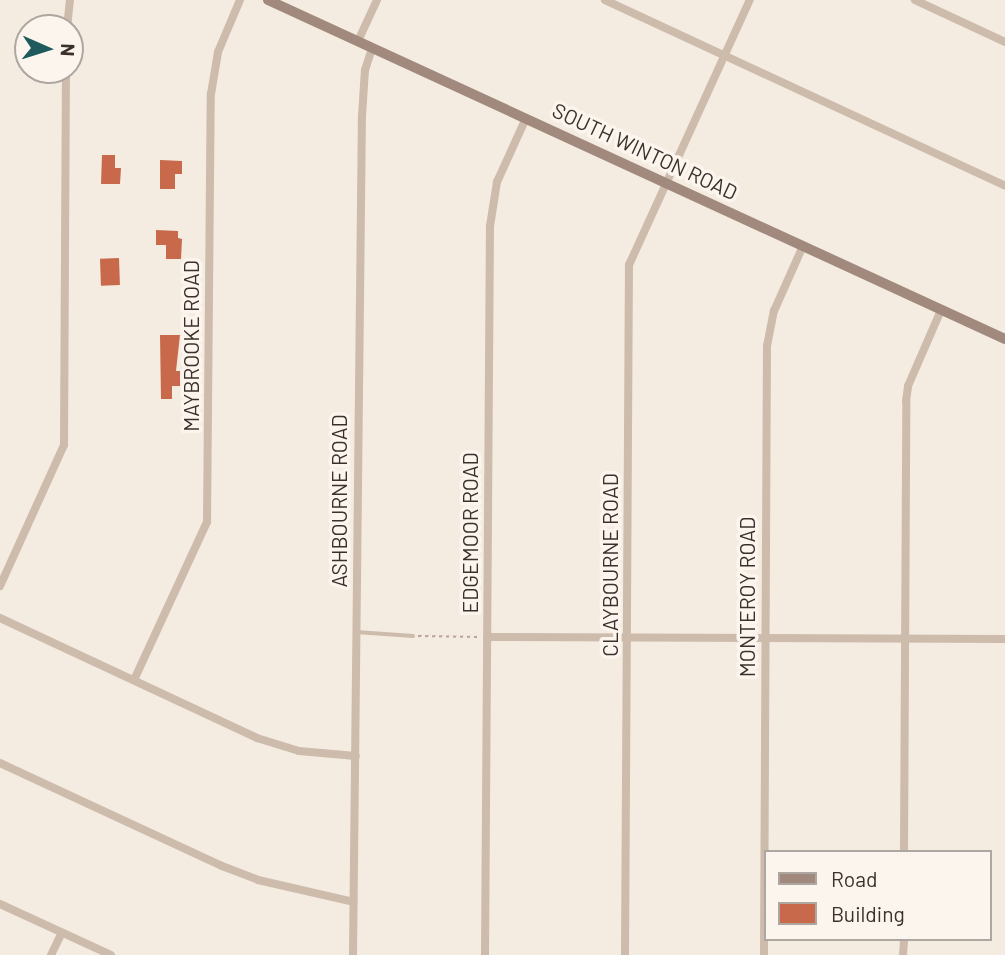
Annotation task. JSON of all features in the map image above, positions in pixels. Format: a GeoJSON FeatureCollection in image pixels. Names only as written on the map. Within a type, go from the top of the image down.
{"type":"FeatureCollection","features":[{"type":"Feature","properties":{"kind":"main road","name":"SOUTH WINTON ROAD"},"geometry":{"type":"LineString","coordinates":[[268,0],[1005,339]]}},
{"type":"Feature","properties":{"kind":"street","name":"MAYBROOKE ROAD"},"geometry":{"type":"LineString","coordinates":[[134,680],[207,522],[212,80],[218,52],[240,0]]}},
{"type":"Feature","properties":{"kind":"street"},"geometry":{"type":"LineString","coordinates":[[358,41],[377,0]]}},
{"type":"Feature","properties":{"kind":"street"},"geometry":{"type":"LineString","coordinates":[[605,0],[1005,187]]}},
{"type":"Feature","properties":{"kind":"street","name":"CLAYBOURNE ROAD"},"geometry":{"type":"LineString","coordinates":[[625,955],[629,265],[750,0]]}},
{"type":"Feature","properties":{"kind":"street"},"geometry":{"type":"LineString","coordinates":[[915,0],[1005,42]]}},
{"type":"Feature","properties":{"kind":"street","name":"ASHBOURNE ROAD"},"geometry":{"type":"LineString","coordinates":[[353,955],[362,116],[365,70],[372,48]]}},
{"type":"Feature","properties":{"kind":"street"},"geometry":{"type":"LineString","coordinates":[[0,586],[64,445],[66,84]]}},
{"type":"Feature","properties":{"kind":"street","name":"EDGEMOOR ROAD"},"geometry":{"type":"LineString","coordinates":[[485,955],[491,215],[497,181],[526,118]]}},
{"type":"Feature","properties":{"kind":"street","name":"MONTEROY ROAD"},"geometry":{"type":"LineString","coordinates":[[764,955],[768,333],[774,311],[803,246]]}},
{"type":"Feature","properties":{"kind":"street"},"geometry":{"type":"LineString","coordinates":[[904,850],[906,401],[908,386],[942,310]]}},
{"type":"Feature","properties":{"kind":"street"},"geometry":{"type":"LineString","coordinates":[[0,618],[257,738],[299,751],[355,755]]}},
{"type":"Feature","properties":{"kind":"street"},"geometry":{"type":"LineString","coordinates":[[487,637],[1005,639]]}},
{"type":"Feature","properties":{"kind":"street"},"geometry":{"type":"LineString","coordinates":[[0,763],[234,871],[258,880],[354,902]]}},
{"type":"Feature","properties":{"kind":"street"},"geometry":{"type":"LineString","coordinates":[[0,904],[111,955]]}},
{"type":"Feature","properties":{"kind":"street"},"geometry":{"type":"LineString","coordinates":[[51,955],[62,932]]}},
{"type":"Feature","properties":{"kind":"lane"},"geometry":{"type":"LineString","coordinates":[[356,632],[413,636]]}},
{"type":"Feature","properties":{"kind":"path"},"geometry":{"type":"LineString","coordinates":[[413,636],[487,637]]}},
{"type":"Feature","properties":{"kind":"building"},"geometry":{"type":"Polygon","coordinates":[[[102,155],[115,155],[115,168],[121,168],[120,184],[101,184],[102,155]]]}},
{"type":"Feature","properties":{"kind":"building"},"geometry":{"type":"Polygon","coordinates":[[[160,160],[182,161],[182,174],[175,174],[175,189],[160,189],[160,160]]]}},
{"type":"Feature","properties":{"kind":"building"},"geometry":{"type":"Polygon","coordinates":[[[156,230],[178,231],[178,238],[182,239],[181,259],[166,259],[166,245],[156,245],[156,230]]]}},
{"type":"Feature","properties":{"kind":"building"},"geometry":{"type":"Polygon","coordinates":[[[119,258],[120,285],[101,286],[100,259],[119,258]]]}},
{"type":"Feature","properties":{"kind":"building"},"geometry":{"type":"Polygon","coordinates":[[[160,335],[180,335],[176,371],[180,371],[180,386],[172,386],[172,399],[161,399],[160,335]]]}}]}
